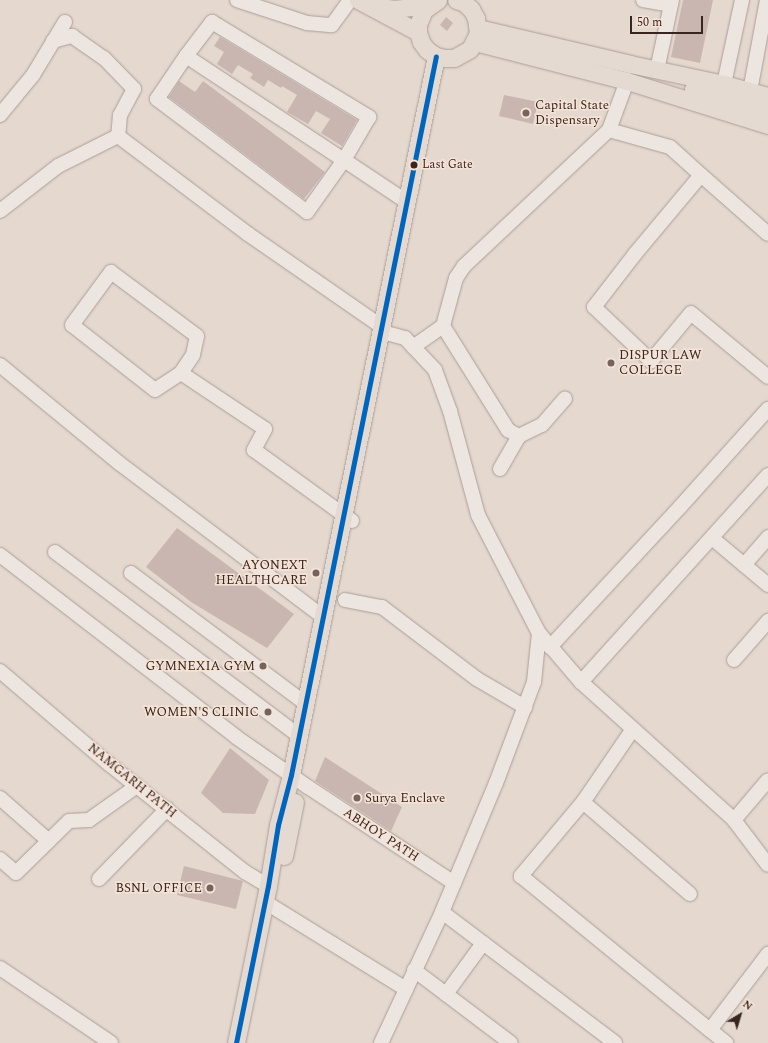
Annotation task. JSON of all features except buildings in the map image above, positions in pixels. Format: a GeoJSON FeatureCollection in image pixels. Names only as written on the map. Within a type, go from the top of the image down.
{"type":"FeatureCollection","features":[{"type":"Feature","properties":{"kind":"main road"},"geometry":{"type":"LineString","coordinates":[[358,0],[418,32]]}},
{"type":"Feature","properties":{"kind":"main road"},"geometry":{"type":"LineString","coordinates":[[370,0],[386,8],[396,9],[434,2]]}},
{"type":"Feature","properties":{"kind":"main road"},"geometry":{"type":"LineString","coordinates":[[434,2],[420,17],[418,32],[421,42],[428,50],[441,57],[454,58],[463,54],[476,35],[476,18],[471,9],[463,2],[456,0]]}},
{"type":"Feature","properties":{"kind":"main road"},"geometry":{"type":"LineString","coordinates":[[476,35],[657,70],[724,84],[768,96]]}},
{"type":"Feature","properties":{"kind":"main road"},"geometry":{"type":"LineString","coordinates":[[476,35],[768,125]]}},
{"type":"Feature","properties":{"kind":"main road"},"geometry":{"type":"LineString","coordinates":[[386,330],[407,202],[441,57]]}},
{"type":"Feature","properties":{"kind":"main road"},"geometry":{"type":"LineString","coordinates":[[246,1043],[269,898],[278,826],[299,781],[347,518],[441,57]]}},
{"type":"Feature","properties":{"kind":"main road"},"geometry":{"type":"LineString","coordinates":[[659,91],[686,87],[768,109]]}},
{"type":"Feature","properties":{"kind":"main road"},"geometry":{"type":"LineString","coordinates":[[299,781],[298,735],[323,617],[347,518]]}},
{"type":"Feature","properties":{"kind":"main road"},"geometry":{"type":"LineString","coordinates":[[236,1043],[269,898]]}},
{"type":"Feature","properties":{"kind":"street"},"geometry":{"type":"LineString","coordinates":[[238,0],[306,23],[332,25],[350,0]]}},
{"type":"Feature","properties":{"kind":"street"},"geometry":{"type":"LineString","coordinates":[[644,0],[671,3],[657,70]]}},
{"type":"Feature","properties":{"kind":"street"},"geometry":{"type":"LineString","coordinates":[[724,84],[742,0]]}},
{"type":"Feature","properties":{"kind":"street"},"geometry":{"type":"LineString","coordinates":[[750,91],[767,0]]}},
{"type":"Feature","properties":{"kind":"street"},"geometry":{"type":"LineString","coordinates":[[0,115],[33,75],[65,22]]}},
{"type":"Feature","properties":{"kind":"street"},"geometry":{"type":"LineString","coordinates":[[212,22],[369,117],[344,160],[307,212],[157,99],[186,56],[212,22]]}},
{"type":"Feature","properties":{"kind":"street"},"geometry":{"type":"LineString","coordinates":[[53,41],[72,36],[104,58],[134,89],[120,115],[118,136]]}},
{"type":"Feature","properties":{"kind":"street"},"geometry":{"type":"LineString","coordinates":[[186,56],[407,202]]}},
{"type":"Feature","properties":{"kind":"street"},"geometry":{"type":"LineString","coordinates":[[413,347],[443,326],[456,278],[464,266],[609,130],[627,81]]}},
{"type":"Feature","properties":{"kind":"street"},"geometry":{"type":"LineString","coordinates":[[609,130],[670,147],[768,234]]}},
{"type":"Feature","properties":{"kind":"street"},"geometry":{"type":"LineString","coordinates":[[1,207],[58,166],[118,136]]}},
{"type":"Feature","properties":{"kind":"street"},"geometry":{"type":"LineString","coordinates":[[118,136],[248,234],[386,330],[405,338],[435,370],[450,411],[478,515],[539,633],[581,682],[734,820],[768,865]]}},
{"type":"Feature","properties":{"kind":"street"},"geometry":{"type":"LineString","coordinates":[[701,175],[635,254],[594,307],[651,362],[691,313],[768,377]]}},
{"type":"Feature","properties":{"kind":"street"},"geometry":{"type":"LineString","coordinates":[[111,272],[197,336],[193,355],[181,373],[155,390],[72,325],[111,272]]}},
{"type":"Feature","properties":{"kind":"street"},"geometry":{"type":"LineString","coordinates":[[443,326],[508,430],[519,436]]}},
{"type":"Feature","properties":{"kind":"street"},"geometry":{"type":"LineString","coordinates":[[0,365],[119,463],[323,617]]}},
{"type":"Feature","properties":{"kind":"street"},"geometry":{"type":"LineString","coordinates":[[181,373],[265,429],[254,450],[347,518]]}},
{"type":"Feature","properties":{"kind":"street"},"geometry":{"type":"LineString","coordinates":[[500,469],[519,436],[542,425],[565,399]]}},
{"type":"Feature","properties":{"kind":"street"},"geometry":{"type":"LineString","coordinates":[[550,647],[768,410]]}},
{"type":"Feature","properties":{"kind":"street"},"geometry":{"type":"LineString","coordinates":[[581,682],[768,475]]}},
{"type":"Feature","properties":{"kind":"street"},"geometry":{"type":"LineString","coordinates":[[744,565],[768,537]]}},
{"type":"Feature","properties":{"kind":"street"},"geometry":{"type":"LineString","coordinates":[[712,538],[768,585]]}},
{"type":"Feature","properties":{"kind":"street"},"geometry":{"type":"LineString","coordinates":[[55,552],[298,735]]}},
{"type":"Feature","properties":{"kind":"street","name":"ABHOY PATH"},"geometry":{"type":"LineString","coordinates":[[0,555],[236,738],[454,883]]}},
{"type":"Feature","properties":{"kind":"street"},"geometry":{"type":"LineString","coordinates":[[131,573],[305,703]]}},
{"type":"Feature","properties":{"kind":"street"},"geometry":{"type":"LineString","coordinates":[[345,600],[382,607],[477,679],[525,707]]}},
{"type":"Feature","properties":{"kind":"street"},"geometry":{"type":"LineString","coordinates":[[734,660],[768,621]]}},
{"type":"Feature","properties":{"kind":"street"},"geometry":{"type":"LineString","coordinates":[[381,1043],[442,912],[496,783],[534,682],[539,633]]}},
{"type":"Feature","properties":{"kind":"street","name":"NAMGARH PATH"},"geometry":{"type":"LineString","coordinates":[[0,671],[137,786],[245,872],[269,898],[406,989]]}},
{"type":"Feature","properties":{"kind":"street"},"geometry":{"type":"LineString","coordinates":[[633,729],[583,802],[521,876],[726,1043]]}},
{"type":"Feature","properties":{"kind":"street"},"geometry":{"type":"LineString","coordinates":[[734,820],[768,780]]}},
{"type":"Feature","properties":{"kind":"street"},"geometry":{"type":"LineString","coordinates":[[0,859],[16,873],[69,821],[89,820],[137,786]]}},
{"type":"Feature","properties":{"kind":"street"},"geometry":{"type":"LineString","coordinates":[[0,798],[49,841]]}},
{"type":"Feature","properties":{"kind":"street"},"geometry":{"type":"LineString","coordinates":[[583,802],[690,894]]}},
{"type":"Feature","properties":{"kind":"street"},"geometry":{"type":"LineString","coordinates":[[100,879],[167,810]]}},
{"type":"Feature","properties":{"kind":"street"},"geometry":{"type":"LineString","coordinates":[[442,912],[615,1043]]}},
{"type":"Feature","properties":{"kind":"street"},"geometry":{"type":"LineString","coordinates":[[446,994],[483,943]]}},
{"type":"Feature","properties":{"kind":"street"},"geometry":{"type":"LineString","coordinates":[[710,1030],[768,954]]}},
{"type":"Feature","properties":{"kind":"street"},"geometry":{"type":"LineString","coordinates":[[0,968],[111,1043]]}},
{"type":"Feature","properties":{"kind":"street"},"geometry":{"type":"LineString","coordinates":[[414,970],[511,1043]]}},
{"type":"Feature","properties":{"kind":"transit line"},"geometry":{"type":"LineString","coordinates":[[236,1043],[268,886],[278,825],[291,775],[436,56]]}},
{"type":"Feature","properties":{"kind":"place","name":"Capital State Dispensary"},"geometry":{"type":"Point","coordinates":[526,113]}},
{"type":"Feature","properties":{"kind":"place","name":"Last Gate"},"geometry":{"type":"Point","coordinates":[414,165]}},
{"type":"Feature","properties":{"kind":"place","name":"DISPUR LAW COLLEGE"},"geometry":{"type":"Point","coordinates":[611,363]}},
{"type":"Feature","properties":{"kind":"place","name":"AYONEXT HEALTHCARE"},"geometry":{"type":"Point","coordinates":[316,573]}},
{"type":"Feature","properties":{"kind":"place","name":"GYMNEXIA GYM"},"geometry":{"type":"Point","coordinates":[263,666]}},
{"type":"Feature","properties":{"kind":"place","name":"WOMEN'S CLINIC"},"geometry":{"type":"Point","coordinates":[268,712]}},
{"type":"Feature","properties":{"kind":"place","name":"Surya Enclave"},"geometry":{"type":"Point","coordinates":[357,798]}},
{"type":"Feature","properties":{"kind":"place","name":"BSNL OFFICE"},"geometry":{"type":"Point","coordinates":[210,888]}}]}
